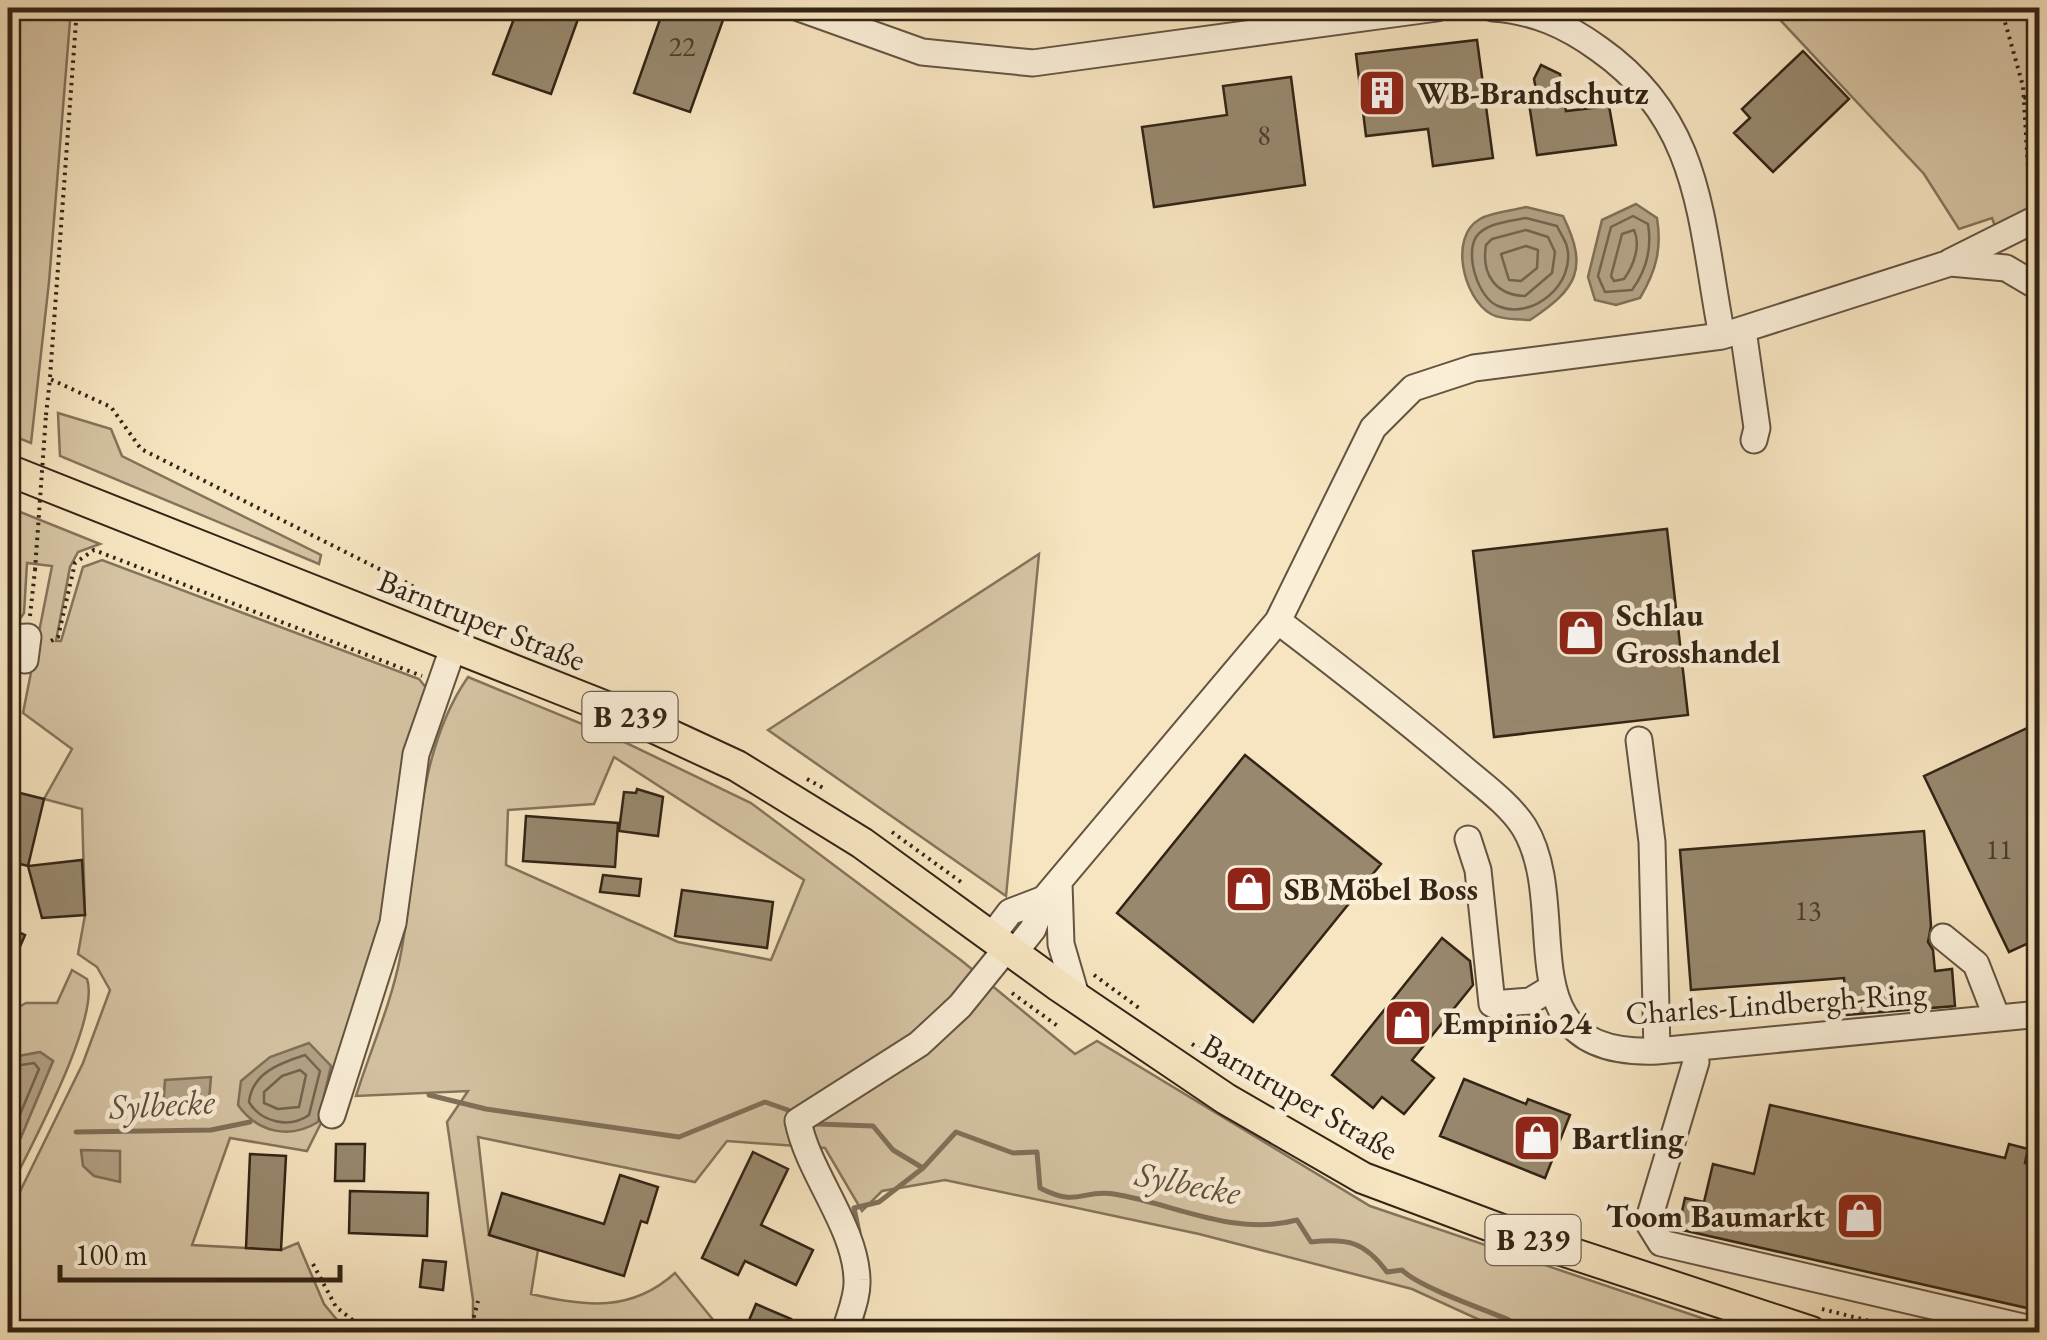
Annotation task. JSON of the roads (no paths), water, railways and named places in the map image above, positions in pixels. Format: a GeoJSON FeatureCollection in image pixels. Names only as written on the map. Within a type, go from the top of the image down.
{"type":"FeatureCollection","features":[{"type":"Feature","properties":{"kind":"main road","name":"Barntruper Straße"},"geometry":{"type":"LineString","coordinates":[[8,470],[629,716],[737,766],[801,801],[1077,999],[1226,1099],[1362,1178],[1510,1233],[1812,1320]]}},
{"type":"Feature","properties":{"kind":"street"},"geometry":{"type":"LineString","coordinates":[[799,8],[922,52],[1033,63],[1437,8]]}},
{"type":"Feature","properties":{"kind":"street"},"geometry":{"type":"LineString","coordinates":[[1494,8],[1522,10],[1569,28],[1627,69],[1652,96],[1680,141],[1757,428],[1754,440]]}},
{"type":"Feature","properties":{"kind":"street"},"geometry":{"type":"LineString","coordinates":[[845,1332],[856,1294],[856,1270],[831,1202],[804,1150],[798,1121],[919,1044],[960,1006],[1004,946],[1010,912],[1051,891],[1278,621],[1373,428],[1414,388],[1474,368],[1732,333],[1950,262],[2035,219]]}},
{"type":"Feature","properties":{"kind":"street"},"geometry":{"type":"LineString","coordinates":[[1950,262],[2006,268],[2040,288]]}},
{"type":"Feature","properties":{"kind":"street","name":"Charles-Lindbergh-Ring"},"geometry":{"type":"LineString","coordinates":[[1278,621],[1410,723],[1524,827],[1539,864],[1550,989],[1579,1031],[1599,1044],[1628,1052],[1657,1051],[2040,1014]]}},
{"type":"Feature","properties":{"kind":"street"},"geometry":{"type":"LineString","coordinates":[[334,1110],[393,922],[416,754],[452,648]]}},
{"type":"Feature","properties":{"kind":"street"},"geometry":{"type":"LineString","coordinates":[[1639,740],[1652,842],[1657,1051]]}},
{"type":"Feature","properties":{"kind":"street"},"geometry":{"type":"LineString","coordinates":[[1468,839],[1478,870],[1492,1004],[1530,1001],[1550,989]]}},
{"type":"Feature","properties":{"kind":"street"},"geometry":{"type":"LineString","coordinates":[[1051,891],[1077,999]]}},
{"type":"Feature","properties":{"kind":"street"},"geometry":{"type":"LineString","coordinates":[[1943,937],[1976,964],[1998,1018]]}},
{"type":"Feature","properties":{"kind":"street"},"geometry":{"type":"LineString","coordinates":[[1694,1048],[1696,1062],[1648,1222],[1661,1243],[2040,1331]]}},
{"type":"Feature","properties":{"kind":"water"},"geometry":{"type":"Polygon","coordinates":[[[1636,204],[1657,218],[1658,250],[1650,278],[1640,298],[1616,305],[1595,300],[1588,277],[1602,220],[1636,204]]]}},
{"type":"Feature","properties":{"kind":"water"},"geometry":{"type":"Polygon","coordinates":[[[1526,207],[1563,216],[1571,234],[1576,264],[1574,276],[1559,298],[1530,320],[1500,317],[1481,306],[1467,282],[1462,253],[1464,239],[1480,219],[1526,207]]]}},
{"type":"Feature","properties":{"kind":"water"},"geometry":{"type":"Polygon","coordinates":[[[309,1043],[331,1066],[318,1122],[285,1132],[254,1122],[238,1105],[241,1081],[270,1057],[309,1043]]]}},
{"type":"Feature","properties":{"kind":"water"},"geometry":{"type":"Polygon","coordinates":[[[40,1052],[53,1061],[11,1161],[8,1058],[40,1052]]]}},
{"type":"Feature","properties":{"kind":"water"},"geometry":{"type":"Polygon","coordinates":[[[211,1077],[208,1112],[198,1115],[163,1108],[165,1080],[211,1077]]]}},
{"type":"Feature","properties":{"kind":"water"},"geometry":{"type":"Polygon","coordinates":[[[81,1150],[120,1151],[120,1182],[94,1176],[83,1166],[81,1150]]]}},
{"type":"Feature","properties":{"kind":"waterway","name":"Sylbecke"},"geometry":{"type":"LineString","coordinates":[[429,1095],[486,1109],[679,1137],[765,1102],[788,1110]]}},
{"type":"Feature","properties":{"kind":"waterway","name":"Sylbecke"},"geometry":{"type":"LineString","coordinates":[[76,1132],[211,1130],[250,1122]]}},
{"type":"Feature","properties":{"kind":"waterway","name":"Sylbecke"},"geometry":{"type":"LineString","coordinates":[[817,1124],[873,1126],[893,1150],[923,1168],[956,1132],[1013,1153],[1037,1152],[1040,1188],[1063,1197],[1114,1194],[1250,1225],[1297,1220],[1311,1242],[1355,1244],[1371,1254],[1387,1272],[1402,1270],[1436,1290],[1509,1320],[1515,1332]]}},
{"type":"Feature","properties":{"kind":"waterway"},"geometry":{"type":"LineString","coordinates":[[859,1232],[854,1208],[879,1202],[923,1168]]}},
{"type":"Feature","properties":{"kind":"waterway"},"geometry":{"type":"LineString","coordinates":[[858,1332],[864,1311]]}},
{"type":"Feature","properties":{"kind":"place","name":"WB-Brandschutz"},"geometry":{"type":"Point","coordinates":[1382,93]}},
{"type":"Feature","properties":{"kind":"place","name":"Schlau Grosshandel"},"geometry":{"type":"Point","coordinates":[1581,633]}},
{"type":"Feature","properties":{"kind":"place","name":"SB Möbel Boss"},"geometry":{"type":"Point","coordinates":[1249,889]}},
{"type":"Feature","properties":{"kind":"place","name":"Empinio24"},"geometry":{"type":"Point","coordinates":[1408,1023]}},
{"type":"Feature","properties":{"kind":"place","name":"Bartling"},"geometry":{"type":"Point","coordinates":[1537,1138]}},
{"type":"Feature","properties":{"kind":"place","name":"Toom Baumarkt"},"geometry":{"type":"Point","coordinates":[1860,1216]}}]}
